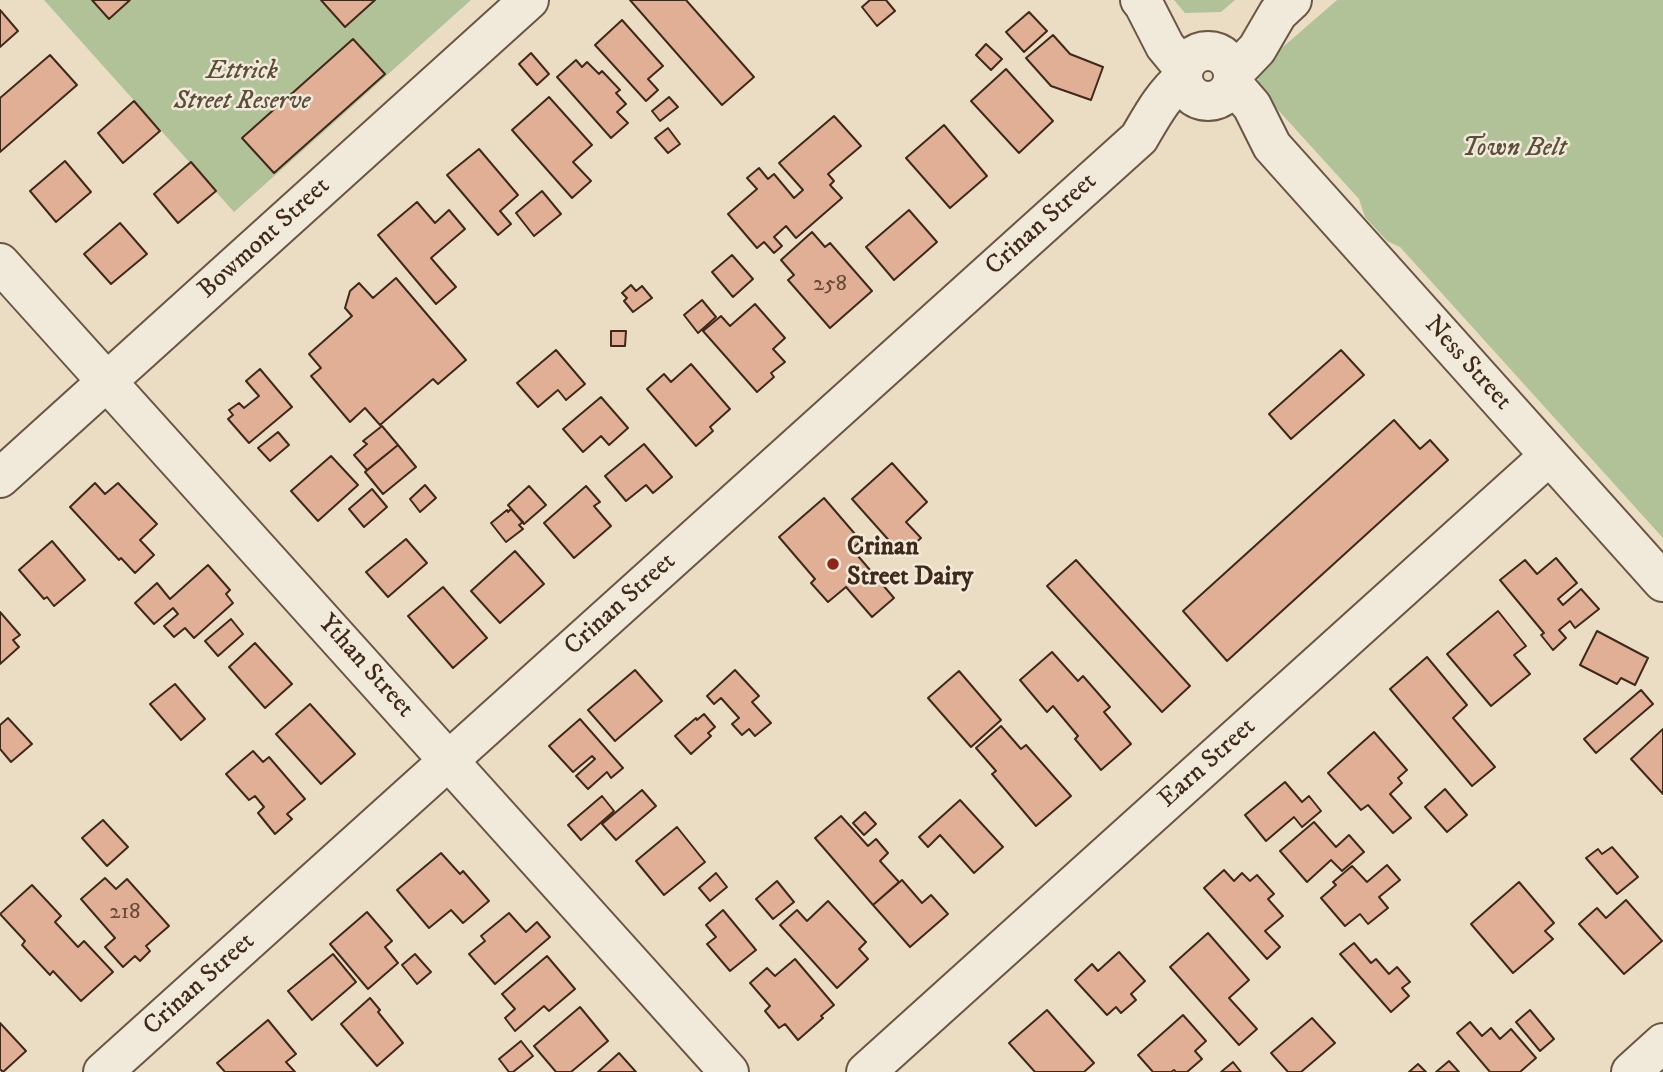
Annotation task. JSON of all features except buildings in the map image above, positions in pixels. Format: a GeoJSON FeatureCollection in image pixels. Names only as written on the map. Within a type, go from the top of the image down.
{"type":"FeatureCollection","features":[{"type":"Feature","properties":{"kind":"street","name":"Bowmont Street"},"geometry":{"type":"LineString","coordinates":[[0,478],[529,0]]}},
{"type":"Feature","properties":{"kind":"street","name":"Ness Street"},"geometry":{"type":"LineString","coordinates":[[1142,2],[1165,46],[1252,106],[1272,146],[1663,582]]}},
{"type":"Feature","properties":{"kind":"street","name":"Crinan Street"},"geometry":{"type":"LineString","coordinates":[[103,1072],[1139,138],[1179,120],[1237,29],[1285,6]]}},
{"type":"Feature","properties":{"kind":"street","name":"Ythan Street"},"geometry":{"type":"LineString","coordinates":[[0,263],[729,1072]]}},
{"type":"Feature","properties":{"kind":"street","name":"Earn Street"},"geometry":{"type":"LineString","coordinates":[[866,1072],[1549,456]]}},
{"type":"Feature","properties":{"kind":"street"},"geometry":{"type":"LineString","coordinates":[[1631,1072],[1663,1043]]}},
{"type":"Feature","properties":{"kind":"green space","name":"Ettrick Street Reserve"},"geometry":{"type":"Polygon","coordinates":[[[44,0],[471,0],[234,212],[44,0]]]}},
{"type":"Feature","properties":{"kind":"green space"},"geometry":{"type":"Polygon","coordinates":[[[1174,0],[1235,0],[1221,12],[1185,13],[1174,0]]]}},
{"type":"Feature","properties":{"kind":"green space","name":"Town Belt"},"geometry":{"type":"Polygon","coordinates":[[[1337,0],[1663,0],[1663,538],[1400,247],[1387,241],[1365,217],[1359,199],[1259,89],[1257,67],[1265,54],[1284,46],[1337,0]]]}},
{"type":"Feature","properties":{"kind":"place","name":"Crinan Street Dairy"},"geometry":{"type":"Point","coordinates":[833,564]}}]}
